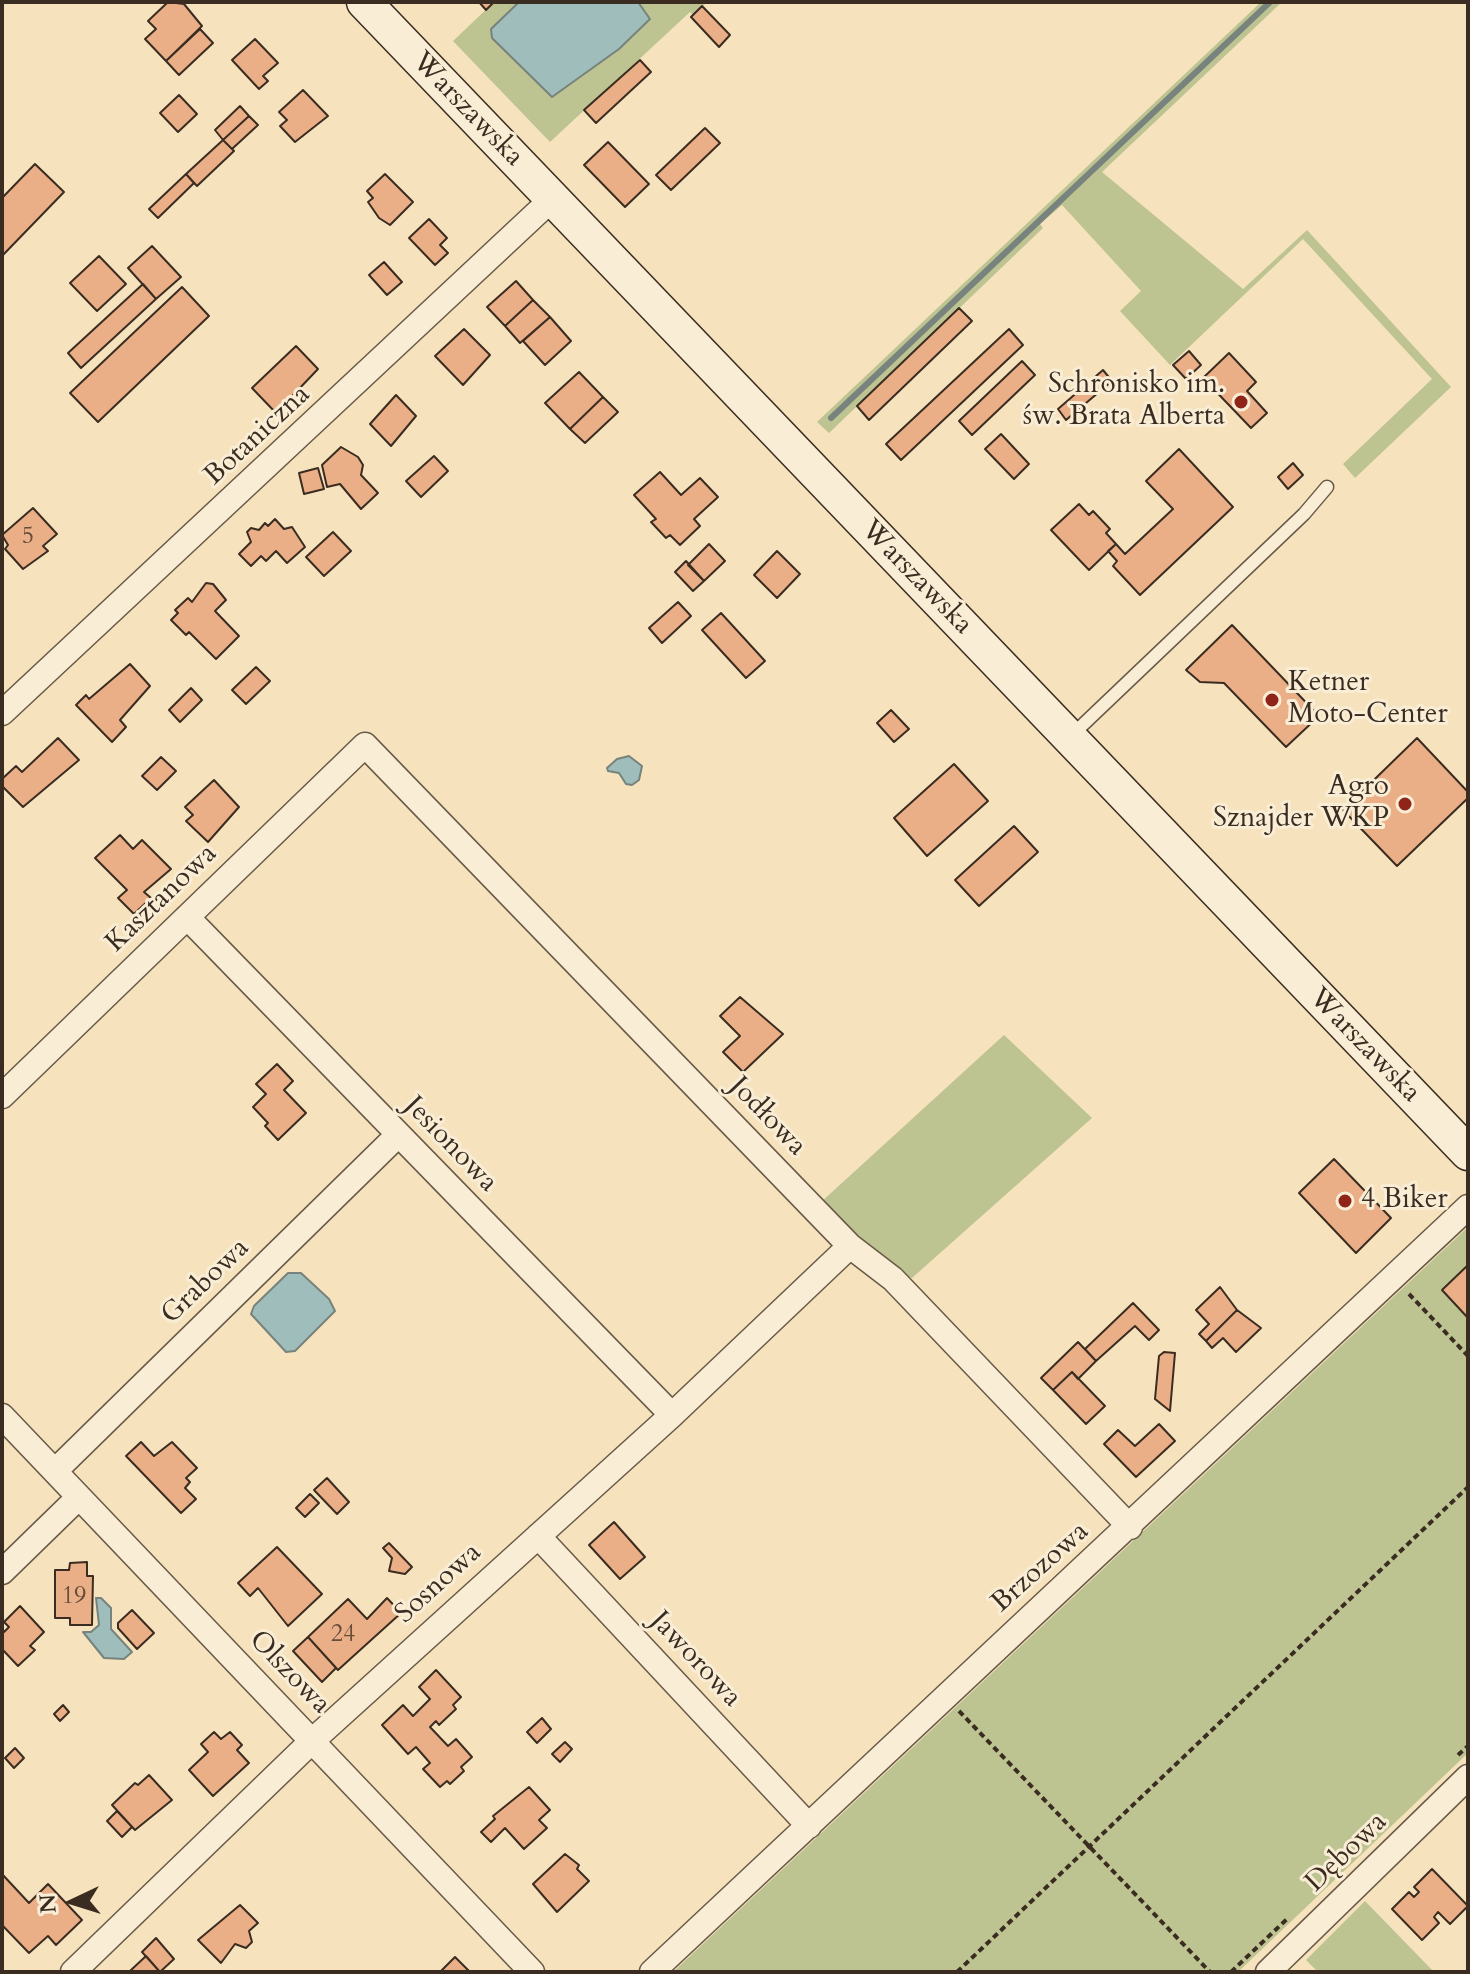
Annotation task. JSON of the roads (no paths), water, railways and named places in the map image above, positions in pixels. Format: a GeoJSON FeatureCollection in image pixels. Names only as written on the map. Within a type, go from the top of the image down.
{"type":"FeatureCollection","features":[{"type":"Feature","properties":{"kind":"main road","name":"Warszawska"},"geometry":{"type":"LineString","coordinates":[[364,2],[1468,1153]]}},
{"type":"Feature","properties":{"kind":"street","name":"Botaniczna"},"geometry":{"type":"LineString","coordinates":[[2,713],[185,546],[552,199]]}},
{"type":"Feature","properties":{"kind":"street","name":"Kasztanowa"},"geometry":{"type":"LineString","coordinates":[[2,1096],[365,745]]}},
{"type":"Feature","properties":{"kind":"street","name":"Jodłowa"},"geometry":{"type":"LineString","coordinates":[[365,745],[850,1246],[893,1279],[1130,1527]]}},
{"type":"Feature","properties":{"kind":"street","name":"Jesionowa"},"geometry":{"type":"LineString","coordinates":[[187,917],[672,1415]]}},
{"type":"Feature","properties":{"kind":"street","name":"Grabowa"},"geometry":{"type":"LineString","coordinates":[[55,1471],[398,1135]]}},
{"type":"Feature","properties":{"kind":"street","name":"Brzozowa"},"geometry":{"type":"LineString","coordinates":[[652,1972],[1468,1207]]}},
{"type":"Feature","properties":{"kind":"street","name":"Sosnowa"},"geometry":{"type":"LineString","coordinates":[[73,1972],[312,1741],[672,1415],[850,1246]]}},
{"type":"Feature","properties":{"kind":"street","name":"Olszowa"},"geometry":{"type":"LineString","coordinates":[[2,1416],[532,1972]]}},
{"type":"Feature","properties":{"kind":"street"},"geometry":{"type":"LineString","coordinates":[[2,1572],[79,1497]]}},
{"type":"Feature","properties":{"kind":"street","name":"Jaworowa"},"geometry":{"type":"LineString","coordinates":[[538,1536],[809,1826]]}},
{"type":"Feature","properties":{"kind":"street","name":"Dębowa"},"geometry":{"type":"LineString","coordinates":[[1268,1972],[1468,1777]]}},
{"type":"Feature","properties":{"kind":"lane"},"geometry":{"type":"LineString","coordinates":[[1069,738],[1304,514],[1327,487]]}},
{"type":"Feature","properties":{"kind":"water"},"geometry":{"type":"Polygon","coordinates":[[[519,2],[638,2],[650,19],[619,49],[552,97],[492,38],[491,29],[519,2]]]}},
{"type":"Feature","properties":{"kind":"water"},"geometry":{"type":"Polygon","coordinates":[[[629,756],[642,766],[639,780],[632,785],[626,784],[619,773],[607,768],[617,759],[629,756]]]}},
{"type":"Feature","properties":{"kind":"water"},"geometry":{"type":"Polygon","coordinates":[[[288,1273],[301,1273],[329,1299],[335,1311],[295,1351],[286,1352],[251,1314],[254,1306],[288,1273]]]}},
{"type":"Feature","properties":{"kind":"water"},"geometry":{"type":"Polygon","coordinates":[[[96,1598],[101,1598],[111,1608],[111,1629],[132,1652],[124,1659],[104,1658],[83,1632],[91,1632],[99,1625],[96,1598]]]}},
{"type":"Feature","properties":{"kind":"waterway"},"geometry":{"type":"LineString","coordinates":[[831,418],[1270,2]]}},
{"type":"Feature","properties":{"kind":"place","name":"Schronisko im. św. Brata Alberta"},"geometry":{"type":"Point","coordinates":[1241,402]}},
{"type":"Feature","properties":{"kind":"place","name":"Ketner Moto-Center"},"geometry":{"type":"Point","coordinates":[1272,700]}},
{"type":"Feature","properties":{"kind":"place","name":"Agro Sznajder WKP"},"geometry":{"type":"Point","coordinates":[1405,804]}},
{"type":"Feature","properties":{"kind":"place","name":"4 Biker"},"geometry":{"type":"Point","coordinates":[1345,1201]}}]}
